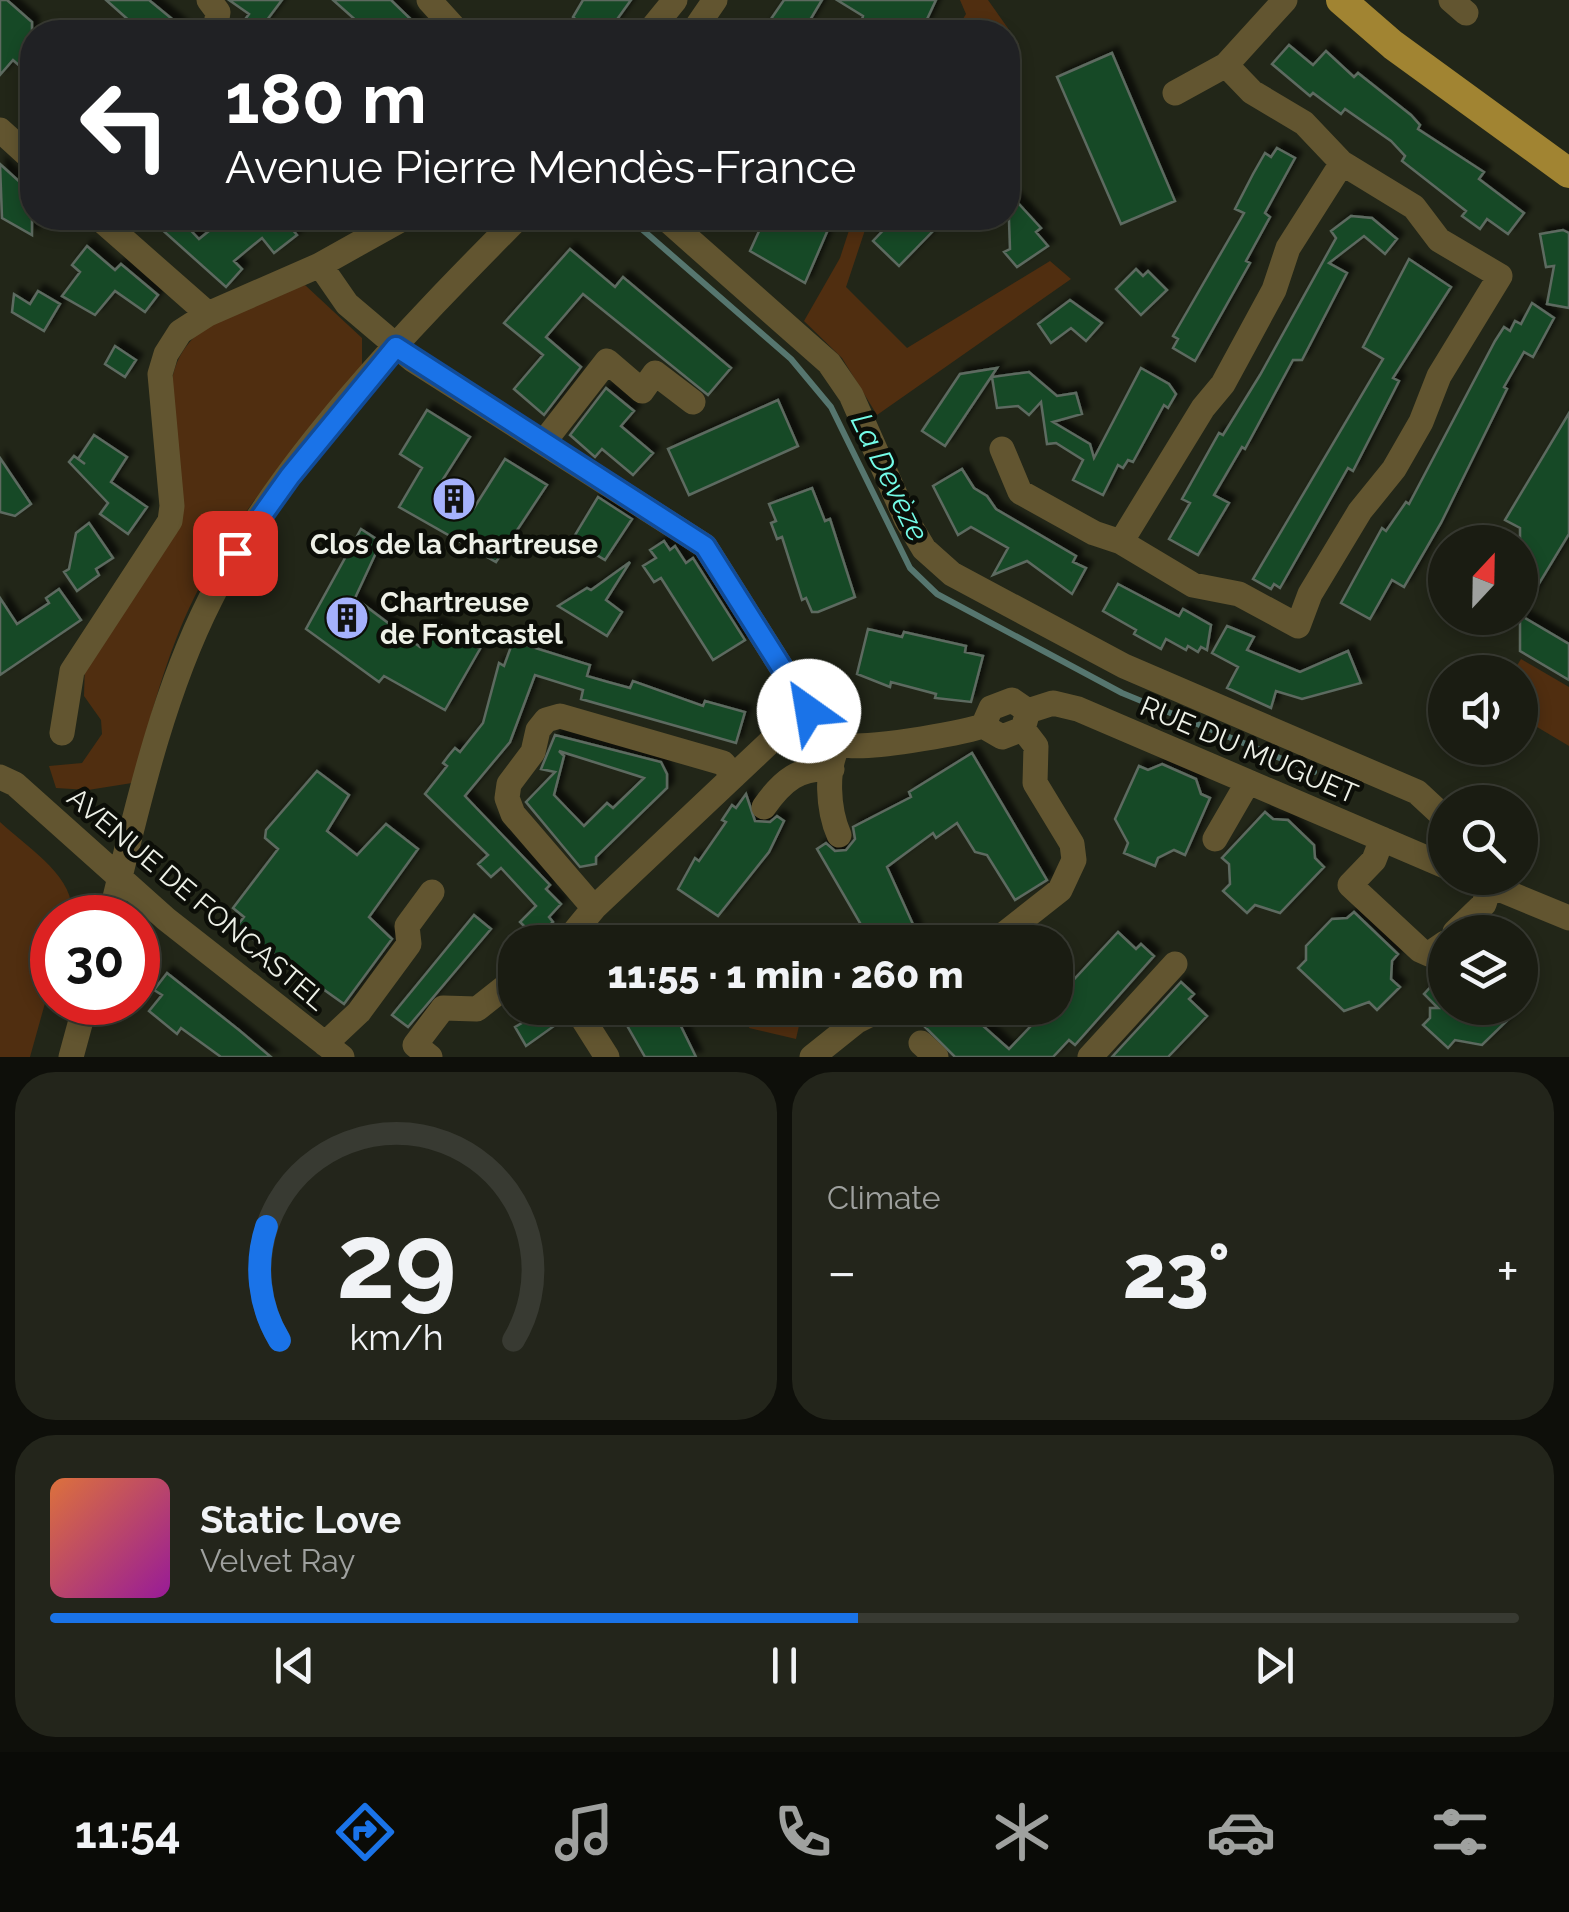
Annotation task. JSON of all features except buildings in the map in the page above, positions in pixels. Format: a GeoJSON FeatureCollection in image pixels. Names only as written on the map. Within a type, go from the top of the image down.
{"type":"FeatureCollection","features":[{"type":"Feature","properties":{"kind":"main road"},"geometry":{"type":"LineString","coordinates":[[1341,0],[1393,45],[1569,173]]}},
{"type":"Feature","properties":{"kind":"street"},"geometry":{"type":"LineString","coordinates":[[429,0],[447,20]]}},
{"type":"Feature","properties":{"kind":"street"},"geometry":{"type":"LineString","coordinates":[[658,20],[674,0]]}},
{"type":"Feature","properties":{"kind":"street"},"geometry":{"type":"LineString","coordinates":[[1175,92],[1226,65],[1286,0]]}},
{"type":"Feature","properties":{"kind":"street"},"geometry":{"type":"LineString","coordinates":[[1002,448],[1020,492],[1094,534],[1122,542],[1193,585],[1239,594],[1298,626],[1310,594],[1360,511],[1394,469],[1421,422],[1439,376],[1500,276],[1439,240],[1414,208],[1342,163],[1304,123],[1275,110],[1226,65]]}},
{"type":"Feature","properties":{"kind":"street"},"geometry":{"type":"LineString","coordinates":[[0,130],[20,148]]}},
{"type":"Feature","properties":{"kind":"street"},"geometry":{"type":"LineString","coordinates":[[1122,542],[1203,408],[1222,384],[1274,290],[1288,248],[1342,163]]}},
{"type":"Feature","properties":{"kind":"street"},"geometry":{"type":"LineString","coordinates":[[113,230],[208,314]]}},
{"type":"Feature","properties":{"kind":"street"},"geometry":{"type":"LineString","coordinates":[[62,732],[72,671],[170,521],[172,506],[160,374],[166,354],[180,332],[208,314],[320,264],[382,230]]}},
{"type":"Feature","properties":{"kind":"street"},"geometry":{"type":"LineString","coordinates":[[116,895],[175,688],[208,602],[235,553],[290,476],[396,347],[507,230]]}},
{"type":"Feature","properties":{"kind":"street"},"geometry":{"type":"LineString","coordinates":[[678,230],[829,363],[851,395],[906,520],[924,549],[952,574],[1124,666],[1417,792],[1428,802]]}},
{"type":"Feature","properties":{"kind":"street"},"geometry":{"type":"LineString","coordinates":[[320,264],[346,304],[396,347],[705,546],[809,711],[839,743],[832,770],[831,816],[839,835]]}},
{"type":"Feature","properties":{"kind":"street"},"geometry":{"type":"LineString","coordinates":[[543,443],[607,361],[642,391],[656,373],[692,402]]}},
{"type":"Feature","properties":{"kind":"street","name":"RUE DU MUGUET"},"geometry":{"type":"LineString","coordinates":[[839,743],[860,748],[901,738],[937,739],[983,726],[1002,737],[1025,720],[1064,704],[1428,859]]}},
{"type":"Feature","properties":{"kind":"street"},"geometry":{"type":"LineString","coordinates":[[580,925],[734,776],[809,711]]}},
{"type":"Feature","properties":{"kind":"street"},"geometry":{"type":"LineString","coordinates":[[594,908],[513,814],[507,798],[509,784],[533,752],[538,730],[546,720],[560,716],[723,763],[734,776]]}},
{"type":"Feature","properties":{"kind":"street"},"geometry":{"type":"LineString","coordinates":[[1016,925],[1060,890],[1074,860],[1072,844],[1036,783],[1036,746],[1025,720]]}},
{"type":"Feature","properties":{"kind":"street","name":"AVENUE DE FONCASTEL"},"geometry":{"type":"LineString","coordinates":[[0,753],[7,781],[120,878],[334,1050]]}},
{"type":"Feature","properties":{"kind":"street"},"geometry":{"type":"LineString","coordinates":[[764,807],[788,778],[804,770],[832,770]]}},
{"type":"Feature","properties":{"kind":"street"},"geometry":{"type":"LineString","coordinates":[[1215,839],[1248,782]]}},
{"type":"Feature","properties":{"kind":"street"},"geometry":{"type":"LineString","coordinates":[[1382,839],[1374,860],[1350,885],[1428,954]]}},
{"type":"Feature","properties":{"kind":"street"},"geometry":{"type":"LineString","coordinates":[[334,1050],[409,944],[407,926],[432,892]]}},
{"type":"Feature","properties":{"kind":"street"},"geometry":{"type":"LineString","coordinates":[[1473,915],[1489,895]]}},
{"type":"Feature","properties":{"kind":"street"},"geometry":{"type":"LineString","coordinates":[[1521,895],[1569,918]]}},
{"type":"Feature","properties":{"kind":"street"},"geometry":{"type":"LineString","coordinates":[[1090,1057],[1175,964]]}},
{"type":"Feature","properties":{"kind":"street"},"geometry":{"type":"LineString","coordinates":[[430,1057],[415,1045],[443,1008],[478,1008],[498,992]]}},
{"type":"Feature","properties":{"kind":"street"},"geometry":{"type":"LineString","coordinates":[[71,1057],[80,1025]]}},
{"type":"Feature","properties":{"kind":"street"},"geometry":{"type":"LineString","coordinates":[[586,1025],[606,1057]]}},
{"type":"Feature","properties":{"kind":"street"},"geometry":{"type":"LineString","coordinates":[[812,1057],[853,1025]]}},
{"type":"Feature","properties":{"kind":"shaded area"},"geometry":{"type":"Polygon","coordinates":[[[960,0],[988,0],[1002,20],[962,20],[966,14],[960,0]]]}},
{"type":"Feature","properties":{"kind":"shaded area"},"geometry":{"type":"Polygon","coordinates":[[[849,230],[865,230],[846,287],[907,348],[1050,261],[1071,279],[877,415],[842,358],[804,321],[840,258],[849,230]]]}},
{"type":"Feature","properties":{"kind":"shaded area"},"geometry":{"type":"Polygon","coordinates":[[[305,285],[362,338],[362,365],[254,500],[199,588],[169,659],[132,783],[88,790],[56,788],[49,766],[82,763],[102,734],[101,720],[84,696],[85,661],[182,502],[171,386],[178,361],[190,341],[208,326],[305,285]]]}},
{"type":"Feature","properties":{"kind":"shaded area"},"geometry":{"type":"Polygon","coordinates":[[[1538,669],[1569,687],[1569,746],[1538,728],[1538,669]]]}},
{"type":"Feature","properties":{"kind":"shaded area"},"geometry":{"type":"Polygon","coordinates":[[[0,822],[48,864],[69,895],[30,895],[30,1025],[39,1025],[30,1057],[0,1057],[0,822]]]}},
{"type":"Feature","properties":{"kind":"shaded area"},"geometry":{"type":"Polygon","coordinates":[[[750,1025],[799,1025],[796,1039],[749,1028],[750,1025]]]}},
{"type":"Feature","properties":{"kind":"waterway","name":"La Devèze"},"geometry":{"type":"LineString","coordinates":[[643,230],[791,359],[831,407],[910,568],[937,594],[1122,693],[1314,772]]}},
{"type":"Feature","properties":{"kind":"place","name":"Clos de la Chartreuse"},"geometry":{"type":"Point","coordinates":[454,499]}},
{"type":"Feature","properties":{"kind":"place","name":"Chartreuse de Fontcastel"},"geometry":{"type":"Point","coordinates":[347,618]}},
{"type":"Feature","properties":{"kind":"route"},"geometry":{"type":"LineString","coordinates":[[235,553],[290,476],[396,347],[705,546],[809,711]]}}]}
